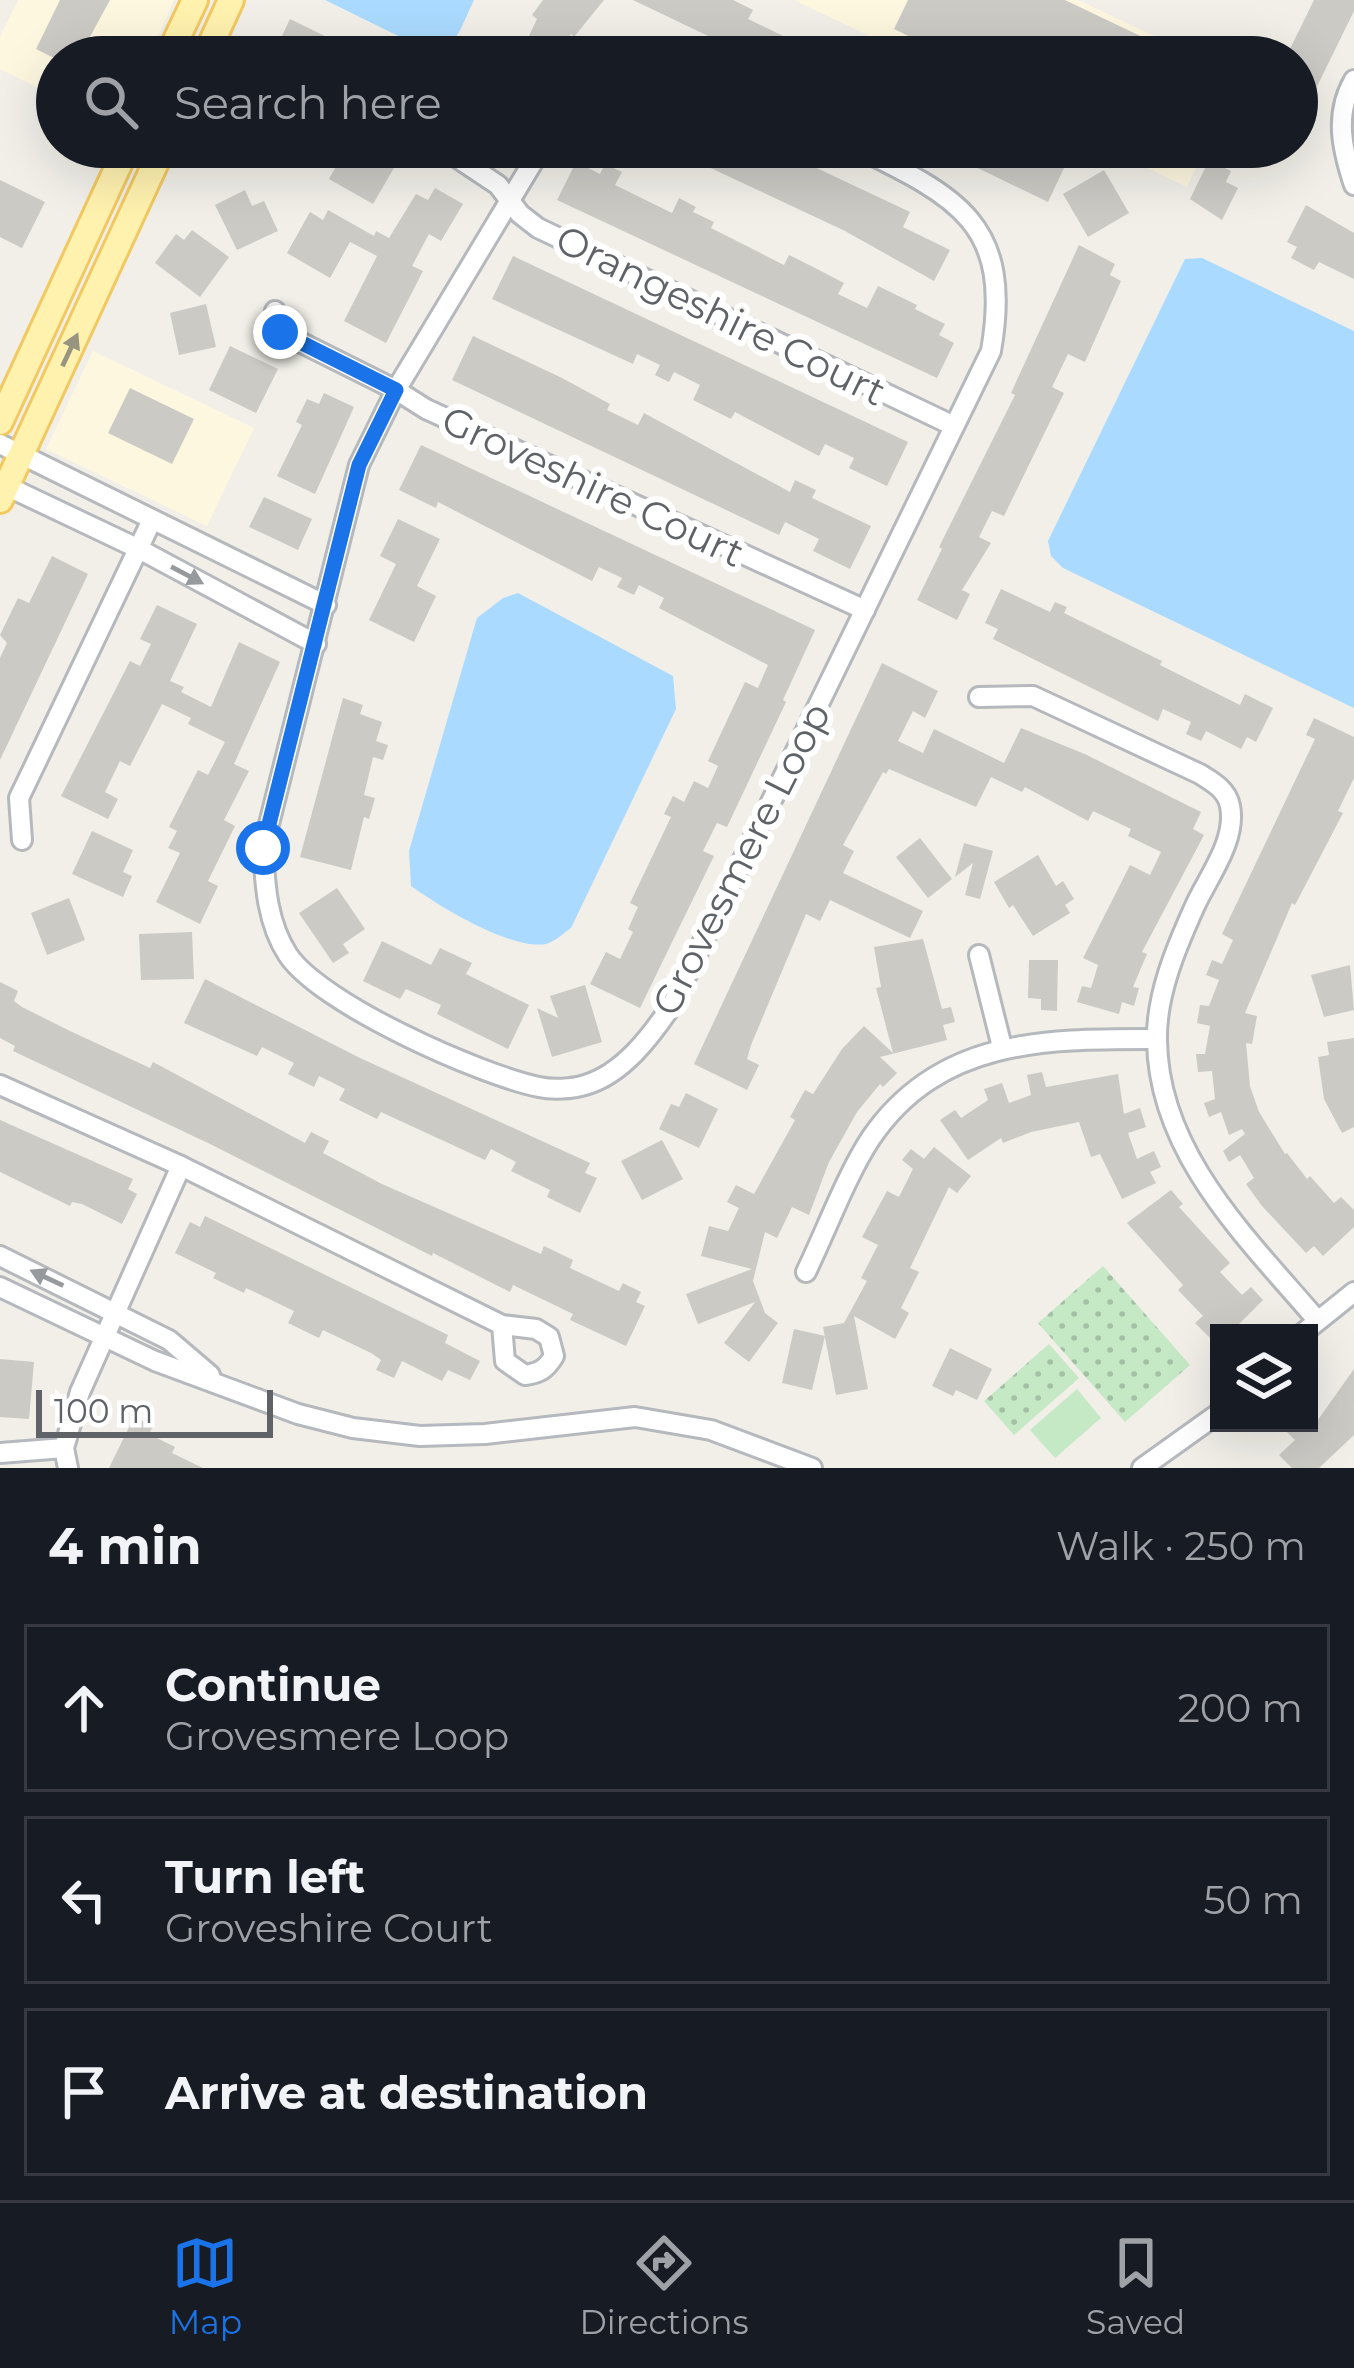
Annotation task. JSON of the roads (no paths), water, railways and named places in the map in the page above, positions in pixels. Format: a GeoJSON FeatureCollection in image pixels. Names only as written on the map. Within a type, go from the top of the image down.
{"type":"FeatureCollection","features":[{"type":"Feature","properties":{"kind":"main road"},"geometry":{"type":"LineString","coordinates":[[178,36],[195,0]]}},
{"type":"Feature","properties":{"kind":"main road"},"geometry":{"type":"LineString","coordinates":[[215,36],[231,0]]}},
{"type":"Feature","properties":{"kind":"main road"},"geometry":{"type":"LineString","coordinates":[[0,422],[117,168]]}},
{"type":"Feature","properties":{"kind":"main road"},"geometry":{"type":"LineString","coordinates":[[2,490],[11,450],[153,168]]}},
{"type":"Feature","properties":{"kind":"street"},"geometry":{"type":"LineString","coordinates":[[1354,80],[1342,108],[1341,143],[1354,185]]}},
{"type":"Feature","properties":{"kind":"street","name":"Orangeshire Court"},"geometry":{"type":"LineString","coordinates":[[476,168],[538,228],[954,426]]}},
{"type":"Feature","properties":{"kind":"street","name":"Grovesmere Loop"},"geometry":{"type":"LineString","coordinates":[[528,168],[396,390],[359,465],[263,848],[266,893],[276,931],[311,982],[341,1003],[496,1076],[545,1089],[586,1085],[617,1067],[648,1040],[672,1005],[991,351],[997,316],[996,275],[984,238],[962,208],[899,168]]}},
{"type":"Feature","properties":{"kind":"street","name":"Groveshire Court"},"geometry":{"type":"LineString","coordinates":[[275,311],[280,332],[426,409],[865,610]]}},
{"type":"Feature","properties":{"kind":"street"},"geometry":{"type":"LineString","coordinates":[[11,450],[326,605]]}},
{"type":"Feature","properties":{"kind":"street"},"geometry":{"type":"LineString","coordinates":[[2,490],[139,549],[316,644]]}},
{"type":"Feature","properties":{"kind":"street"},"geometry":{"type":"LineString","coordinates":[[22,840],[19,798],[152,520]]}},
{"type":"Feature","properties":{"kind":"street"},"geometry":{"type":"LineString","coordinates":[[980,697],[1034,696],[1221,787],[1230,806],[1229,836],[1168,969],[1156,1039],[1168,1106],[1187,1152],[1217,1203],[1308,1324]]}},
{"type":"Feature","properties":{"kind":"street"},"geometry":{"type":"LineString","coordinates":[[979,955],[1002,1047]]}},
{"type":"Feature","properties":{"kind":"street"},"geometry":{"type":"LineString","coordinates":[[806,1272],[871,1138],[913,1092],[953,1065],[1002,1047],[1076,1039],[1156,1039]]}},
{"type":"Feature","properties":{"kind":"street"},"geometry":{"type":"LineString","coordinates":[[0,1085],[181,1166],[502,1325]]}},
{"type":"Feature","properties":{"kind":"street"},"geometry":{"type":"LineString","coordinates":[[0,1453],[66,1458],[80,1391],[181,1166]]}},
{"type":"Feature","properties":{"kind":"street"},"geometry":{"type":"LineString","coordinates":[[0,1256],[170,1340],[218,1382]]}},
{"type":"Feature","properties":{"kind":"street"},"geometry":{"type":"LineString","coordinates":[[0,1287],[154,1361],[298,1414],[353,1427],[420,1436],[485,1435],[635,1417],[711,1430],[812,1468]]}},
{"type":"Feature","properties":{"kind":"street"},"geometry":{"type":"LineString","coordinates":[[1313,1324],[1354,1292]]}},
{"type":"Feature","properties":{"kind":"street"},"geometry":{"type":"LineString","coordinates":[[1142,1468],[1210,1419]]}},
{"type":"Feature","properties":{"kind":"water"},"geometry":{"type":"Polygon","coordinates":[[[325,0],[474,0],[456,36],[398,36],[325,0]]]}},
{"type":"Feature","properties":{"kind":"water"},"geometry":{"type":"Polygon","coordinates":[[[1202,258],[1354,331],[1354,708],[1063,568],[1051,556],[1048,541],[1185,259],[1202,258]]]}},
{"type":"Feature","properties":{"kind":"water"},"geometry":{"type":"Polygon","coordinates":[[[518,593],[673,676],[676,709],[571,928],[546,944],[495,934],[411,886],[409,851],[477,618],[518,593]]]}}]}
